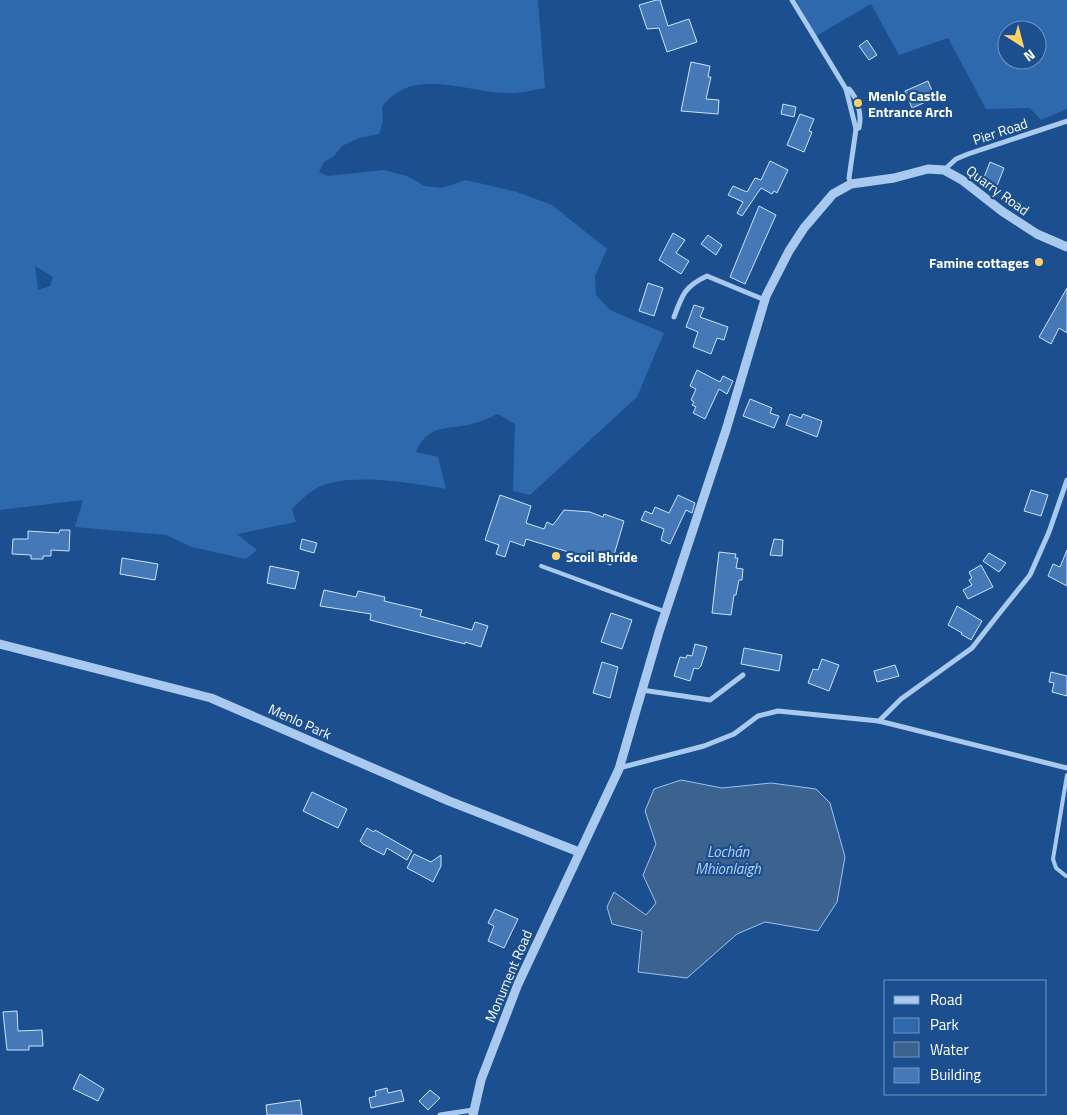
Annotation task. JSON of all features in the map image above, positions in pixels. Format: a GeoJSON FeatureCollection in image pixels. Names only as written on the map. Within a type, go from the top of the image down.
{"type":"FeatureCollection","features":[{"type":"Feature","properties":{"kind":"street"},"geometry":{"type":"LineString","coordinates":[[792,0],[846,90],[856,129],[849,178],[851,184]]}},
{"type":"Feature","properties":{"kind":"street","name":"Pier Road"},"geometry":{"type":"LineString","coordinates":[[944,170],[956,159],[968,154],[1067,121]]}},
{"type":"Feature","properties":{"kind":"street","name":"Quarry Road"},"geometry":{"type":"LineString","coordinates":[[851,184],[894,178],[928,169],[944,170],[962,180],[1003,212],[1037,234],[1067,247]]}},
{"type":"Feature","properties":{"kind":"street","name":"Monument Road"},"geometry":{"type":"LineString","coordinates":[[473,1113],[480,1080],[518,984],[619,768],[666,612],[765,300],[789,251],[804,228],[833,194],[851,184]]}},
{"type":"Feature","properties":{"kind":"street"},"geometry":{"type":"LineString","coordinates":[[674,316],[683,294],[693,283],[707,276],[765,300]]}},
{"type":"Feature","properties":{"kind":"street"},"geometry":{"type":"LineString","coordinates":[[879,722],[900,699],[972,648],[1030,575],[1049,532],[1067,480]]}},
{"type":"Feature","properties":{"kind":"street","name":"Menlo Park"},"geometry":{"type":"LineString","coordinates":[[0,644],[211,698],[449,801],[579,852]]}},
{"type":"Feature","properties":{"kind":"street"},"geometry":{"type":"LineString","coordinates":[[642,690],[710,700],[743,675]]}},
{"type":"Feature","properties":{"kind":"street"},"geometry":{"type":"LineString","coordinates":[[619,768],[704,746],[734,734],[758,716],[778,712],[879,722],[1067,768]]}},
{"type":"Feature","properties":{"kind":"street"},"geometry":{"type":"LineString","coordinates":[[440,1115],[473,1113]]}},
{"type":"Feature","properties":{"kind":"lane"},"geometry":{"type":"LineString","coordinates":[[541,566],[666,612]]}},
{"type":"Feature","properties":{"kind":"lane"},"geometry":{"type":"LineString","coordinates":[[1066,876],[1056,868],[1052,859],[1067,775]]}},
{"type":"Feature","properties":{"kind":"green space"},"geometry":{"type":"Polygon","coordinates":[[[0,0],[538,0],[545,88],[512,93],[491,92],[440,84],[423,84],[408,87],[394,95],[382,107],[383,122],[379,134],[359,138],[342,146],[334,156],[324,162],[319,172],[327,176],[384,170],[407,176],[425,186],[442,188],[466,180],[517,192],[552,205],[607,249],[595,276],[596,295],[610,310],[664,333],[637,397],[530,495],[513,491],[515,424],[498,414],[472,424],[437,430],[425,437],[420,444],[416,452],[438,457],[446,489],[397,481],[378,480],[341,481],[325,485],[312,491],[292,509],[296,522],[237,534],[257,550],[246,559],[192,547],[166,535],[75,527],[83,500],[0,510],[0,0]],[[35,266],[38,290],[50,286],[53,277],[35,266]]]}},
{"type":"Feature","properties":{"kind":"green space"},"geometry":{"type":"Polygon","coordinates":[[[796,0],[1067,0],[1067,109],[1041,120],[1030,108],[986,109],[948,38],[899,55],[871,4],[816,36],[796,0]]]}},
{"type":"Feature","properties":{"kind":"water","name":"Lochán Mhionlaigh"},"geometry":{"type":"Polygon","coordinates":[[[681,780],[722,788],[771,783],[816,789],[830,803],[845,857],[837,902],[818,931],[765,922],[737,934],[687,978],[638,972],[642,931],[612,924],[607,907],[614,892],[646,915],[656,903],[643,875],[656,844],[645,811],[654,789],[681,780]]]}},
{"type":"Feature","properties":{"kind":"building"},"geometry":{"type":"Polygon","coordinates":[[[660,0],[668,26],[689,19],[697,42],[667,52],[659,28],[647,29],[639,5],[660,0]]]}},
{"type":"Feature","properties":{"kind":"building"},"geometry":{"type":"Polygon","coordinates":[[[867,40],[877,55],[869,60],[859,46],[867,40]]]}},
{"type":"Feature","properties":{"kind":"building"},"geometry":{"type":"Polygon","coordinates":[[[691,62],[710,66],[708,77],[711,77],[706,99],[719,100],[718,114],[681,111],[691,62]]]}},
{"type":"Feature","properties":{"kind":"building"},"geometry":{"type":"Polygon","coordinates":[[[928,81],[935,98],[912,108],[905,91],[928,81]]]}},
{"type":"Feature","properties":{"kind":"building"},"geometry":{"type":"Polygon","coordinates":[[[783,104],[796,107],[794,117],[781,114],[783,104]]]}},
{"type":"Feature","properties":{"kind":"building"},"geometry":{"type":"Polygon","coordinates":[[[800,114],[814,119],[809,131],[812,132],[804,152],[787,145],[800,114]]]}},
{"type":"Feature","properties":{"kind":"building"},"geometry":{"type":"Polygon","coordinates":[[[770,161],[788,170],[777,193],[774,191],[772,194],[761,188],[742,216],[737,213],[743,202],[728,195],[733,186],[747,192],[755,178],[761,180],[770,161]]]}},
{"type":"Feature","properties":{"kind":"building"},"geometry":{"type":"Polygon","coordinates":[[[990,162],[1004,168],[995,191],[981,185],[990,162]]]}},
{"type":"Feature","properties":{"kind":"building"},"geometry":{"type":"Polygon","coordinates":[[[759,206],[776,215],[745,284],[730,277],[759,206]]]}},
{"type":"Feature","properties":{"kind":"building"},"geometry":{"type":"Polygon","coordinates":[[[673,233],[685,240],[676,253],[689,261],[681,274],[659,260],[673,233]]]}},
{"type":"Feature","properties":{"kind":"building"},"geometry":{"type":"Polygon","coordinates":[[[708,235],[722,245],[716,255],[701,244],[708,235]]]}},
{"type":"Feature","properties":{"kind":"building"},"geometry":{"type":"Polygon","coordinates":[[[648,283],[663,288],[654,316],[639,311],[648,283]]]}},
{"type":"Feature","properties":{"kind":"building"},"geometry":{"type":"Polygon","coordinates":[[[1067,288],[1067,333],[1059,328],[1051,344],[1039,337],[1067,288]]]}},
{"type":"Feature","properties":{"kind":"building"},"geometry":{"type":"Polygon","coordinates":[[[694,305],[704,308],[700,317],[728,327],[724,340],[717,338],[711,354],[693,347],[698,332],[686,327],[694,305]]]}},
{"type":"Feature","properties":{"kind":"building"},"geometry":{"type":"Polygon","coordinates":[[[697,370],[720,382],[723,376],[733,381],[727,394],[719,389],[705,419],[693,413],[696,407],[692,405],[694,402],[691,400],[696,389],[690,386],[697,370]]]}},
{"type":"Feature","properties":{"kind":"building"},"geometry":{"type":"Polygon","coordinates":[[[750,399],[772,408],[770,413],[779,416],[774,428],[743,416],[750,399]]]}},
{"type":"Feature","properties":{"kind":"building"},"geometry":{"type":"Polygon","coordinates":[[[790,414],[801,418],[803,414],[822,421],[817,437],[786,425],[790,414]]]}},
{"type":"Feature","properties":{"kind":"building"},"geometry":{"type":"Polygon","coordinates":[[[1031,490],[1048,495],[1041,516],[1024,511],[1031,490]]]}},
{"type":"Feature","properties":{"kind":"building"},"geometry":{"type":"Polygon","coordinates":[[[500,495],[531,506],[526,523],[544,529],[547,522],[553,525],[564,510],[590,512],[603,517],[604,514],[624,521],[611,565],[526,539],[524,546],[510,541],[505,557],[496,554],[499,545],[485,540],[500,495]]]}},
{"type":"Feature","properties":{"kind":"building"},"geometry":{"type":"Polygon","coordinates":[[[678,495],[695,503],[692,513],[686,510],[670,544],[661,540],[664,529],[641,520],[645,511],[652,514],[655,507],[669,513],[678,495]]]}},
{"type":"Feature","properties":{"kind":"building"},"geometry":{"type":"Polygon","coordinates":[[[60,530],[70,530],[69,551],[51,550],[51,556],[43,556],[43,559],[31,559],[31,555],[12,554],[13,539],[28,539],[28,531],[59,533],[60,530]]]}},
{"type":"Feature","properties":{"kind":"building"},"geometry":{"type":"Polygon","coordinates":[[[302,539],[317,543],[314,553],[300,549],[302,539]]]}},
{"type":"Feature","properties":{"kind":"building"},"geometry":{"type":"Polygon","coordinates":[[[774,539],[783,540],[782,556],[770,555],[774,539]]]}},
{"type":"Feature","properties":{"kind":"building"},"geometry":{"type":"Polygon","coordinates":[[[1067,550],[1067,586],[1048,576],[1053,564],[1060,567],[1067,550]]]}},
{"type":"Feature","properties":{"kind":"building"},"geometry":{"type":"Polygon","coordinates":[[[719,552],[736,554],[735,558],[738,558],[736,568],[743,569],[742,580],[739,580],[736,595],[734,595],[731,615],[712,613],[719,552]]]}},
{"type":"Feature","properties":{"kind":"building"},"geometry":{"type":"Polygon","coordinates":[[[989,553],[1006,563],[999,572],[983,561],[989,553]]]}},
{"type":"Feature","properties":{"kind":"building"},"geometry":{"type":"Polygon","coordinates":[[[122,558],[158,564],[155,580],[120,574],[122,558]]]}},
{"type":"Feature","properties":{"kind":"building"},"geometry":{"type":"Polygon","coordinates":[[[981,565],[993,587],[968,599],[963,590],[972,585],[969,580],[972,578],[969,572],[981,565]]]}},
{"type":"Feature","properties":{"kind":"building"},"geometry":{"type":"Polygon","coordinates":[[[270,566],[299,572],[295,589],[267,583],[270,566]]]}},
{"type":"Feature","properties":{"kind":"building"},"geometry":{"type":"Polygon","coordinates":[[[324,590],[356,597],[358,591],[385,597],[384,601],[422,610],[420,616],[472,630],[475,622],[488,626],[481,647],[465,642],[465,644],[370,620],[371,614],[320,606],[324,590]]]}},
{"type":"Feature","properties":{"kind":"building"},"geometry":{"type":"Polygon","coordinates":[[[957,606],[982,621],[971,640],[948,625],[957,606]]]}},
{"type":"Feature","properties":{"kind":"building"},"geometry":{"type":"Polygon","coordinates":[[[611,613],[632,620],[622,649],[601,642],[611,613]]]}},
{"type":"Feature","properties":{"kind":"building"},"geometry":{"type":"Polygon","coordinates":[[[695,644],[707,647],[701,666],[698,669],[694,668],[690,681],[674,676],[680,657],[692,656],[695,644]]]}},
{"type":"Feature","properties":{"kind":"building"},"geometry":{"type":"Polygon","coordinates":[[[744,648],[782,655],[779,671],[741,664],[744,648]]]}},
{"type":"Feature","properties":{"kind":"building"},"geometry":{"type":"Polygon","coordinates":[[[822,659],[839,665],[829,691],[808,683],[813,669],[818,670],[822,659]]]}},
{"type":"Feature","properties":{"kind":"building"},"geometry":{"type":"Polygon","coordinates":[[[602,662],[618,667],[610,698],[593,693],[602,662]]]}},
{"type":"Feature","properties":{"kind":"building"},"geometry":{"type":"Polygon","coordinates":[[[895,665],[899,676],[877,682],[874,671],[895,665]]]}},
{"type":"Feature","properties":{"kind":"building"},"geometry":{"type":"Polygon","coordinates":[[[1051,672],[1067,676],[1067,696],[1052,692],[1054,683],[1049,682],[1051,672]]]}},
{"type":"Feature","properties":{"kind":"building"},"geometry":{"type":"Polygon","coordinates":[[[312,792],[347,809],[338,828],[303,811],[312,792]]]}},
{"type":"Feature","properties":{"kind":"building"},"geometry":{"type":"Polygon","coordinates":[[[367,828],[374,832],[375,830],[412,851],[407,860],[387,848],[384,855],[363,844],[360,841],[367,828]]]}},
{"type":"Feature","properties":{"kind":"building"},"geometry":{"type":"Polygon","coordinates":[[[414,854],[431,862],[441,855],[441,866],[433,882],[407,868],[414,854]]]}},
{"type":"Feature","properties":{"kind":"building"},"geometry":{"type":"Polygon","coordinates":[[[495,909],[518,919],[504,948],[488,941],[494,926],[488,923],[495,909]]]}},
{"type":"Feature","properties":{"kind":"building"},"geometry":{"type":"Polygon","coordinates":[[[17,1011],[18,1031],[42,1030],[43,1046],[29,1046],[29,1050],[7,1050],[3,1012],[17,1011]]]}},
{"type":"Feature","properties":{"kind":"building"},"geometry":{"type":"Polygon","coordinates":[[[80,1074],[104,1089],[98,1101],[73,1089],[80,1074]]]}},
{"type":"Feature","properties":{"kind":"building"},"geometry":{"type":"Polygon","coordinates":[[[387,1088],[388,1093],[401,1090],[404,1101],[371,1108],[369,1098],[376,1096],[375,1091],[387,1088]]]}},
{"type":"Feature","properties":{"kind":"building"},"geometry":{"type":"Polygon","coordinates":[[[430,1090],[440,1098],[428,1110],[419,1101],[430,1090]]]}},
{"type":"Feature","properties":{"kind":"building"},"geometry":{"type":"Polygon","coordinates":[[[300,1100],[302,1115],[267,1115],[266,1105],[300,1100]]]}},
{"type":"Feature","properties":{"kind":"place","name":"Menlo Castle Entrance Arch"},"geometry":{"type":"Point","coordinates":[858,103]}},
{"type":"Feature","properties":{"kind":"place","name":"Famine cottages"},"geometry":{"type":"Point","coordinates":[1039,262]}},
{"type":"Feature","properties":{"kind":"place","name":"Scoil Bhríde"},"geometry":{"type":"Point","coordinates":[556,556]}}]}
